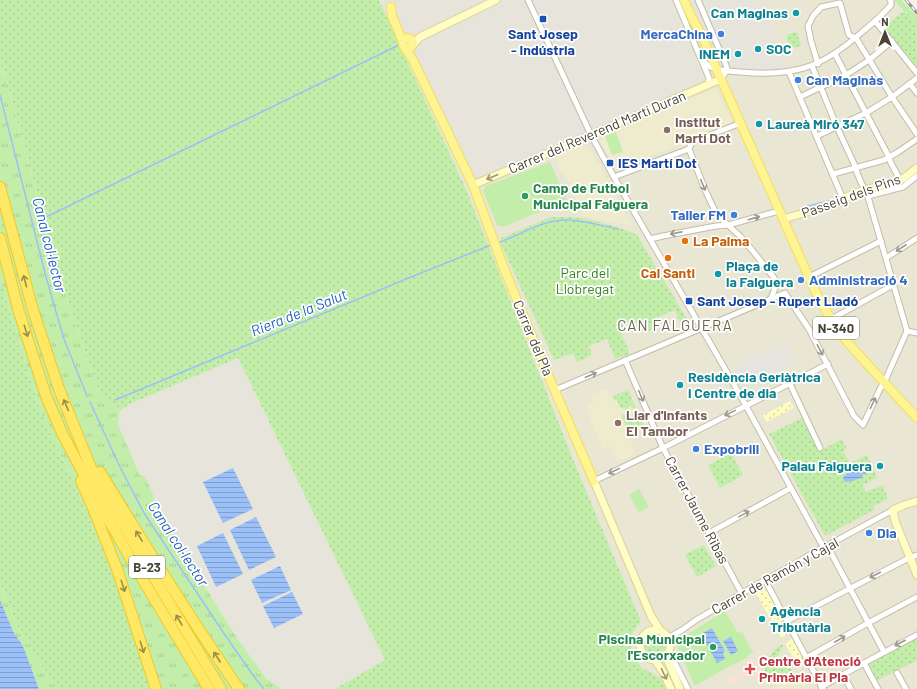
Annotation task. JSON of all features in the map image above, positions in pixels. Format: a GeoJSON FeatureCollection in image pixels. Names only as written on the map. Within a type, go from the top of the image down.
{"type":"FeatureCollection","features":[{"type":"Feature","properties":{"kind":"highway","name":"B-23"},"geometry":{"type":"LineString","coordinates":[[0,187],[33,310],[60,390],[91,468],[221,689]]}},
{"type":"Feature","properties":{"kind":"highway","name":"B-23"},"geometry":{"type":"LineString","coordinates":[[0,238],[20,312],[46,396],[62,433],[99,503],[144,582],[209,689]]}},
{"type":"Feature","properties":{"kind":"highway"},"geometry":{"type":"LineString","coordinates":[[62,433],[70,458],[93,508],[117,569],[156,689]]}},
{"type":"Feature","properties":{"kind":"highway"},"geometry":{"type":"LineString","coordinates":[[80,441],[162,573],[239,689]]}},
{"type":"Feature","properties":{"kind":"main road","name":"N-340"},"geometry":{"type":"LineString","coordinates":[[684,0],[717,69],[819,299],[840,333],[856,353],[885,380],[917,418]]}},
{"type":"Feature","properties":{"kind":"main road","name":"N-340"},"geometry":{"type":"LineString","coordinates":[[688,0],[696,17],[701,34]]}},
{"type":"Feature","properties":{"kind":"main road","name":"Carrer del Pla"},"geometry":{"type":"LineString","coordinates":[[390,4],[392,16],[408,43],[413,60],[473,185],[498,254],[594,481]]}},
{"type":"Feature","properties":{"kind":"street"},"geometry":{"type":"LineString","coordinates":[[408,43],[496,0]]}},
{"type":"Feature","properties":{"kind":"street"},"geometry":{"type":"LineString","coordinates":[[528,0],[591,135],[747,406],[824,547],[830,551],[884,652]]}},
{"type":"Feature","properties":{"kind":"street"},"geometry":{"type":"LineString","coordinates":[[676,0],[709,78],[708,85]]}},
{"type":"Feature","properties":{"kind":"street"},"geometry":{"type":"LineString","coordinates":[[698,0],[726,65],[727,70],[721,79]]}},
{"type":"Feature","properties":{"kind":"street"},"geometry":{"type":"LineString","coordinates":[[701,58],[710,67],[717,69],[763,74],[789,72],[812,66],[843,49],[891,5],[890,0]]}},
{"type":"Feature","properties":{"kind":"street"},"geometry":{"type":"LineString","coordinates":[[818,64],[808,26],[813,16],[821,7],[840,3],[849,36],[856,38],[892,97],[917,134]]}},
{"type":"Feature","properties":{"kind":"street"},"geometry":{"type":"LineString","coordinates":[[875,21],[917,73]]}},
{"type":"Feature","properties":{"kind":"street"},"geometry":{"type":"LineString","coordinates":[[800,97],[846,75],[869,60],[892,41]]}},
{"type":"Feature","properties":{"kind":"street"},"geometry":{"type":"LineString","coordinates":[[835,54],[900,180]]}},
{"type":"Feature","properties":{"kind":"street"},"geometry":{"type":"LineString","coordinates":[[555,390],[785,293],[809,329],[854,416],[863,424],[907,331],[866,192],[812,66]]}},
{"type":"Feature","properties":{"kind":"street"},"geometry":{"type":"LineString","coordinates":[[789,72],[843,199]]}},
{"type":"Feature","properties":{"kind":"street"},"geometry":{"type":"LineString","coordinates":[[817,136],[866,113],[892,97],[917,78]]}},
{"type":"Feature","properties":{"kind":"street","name":"Carrer del Reverend Martí Duran"},"geometry":{"type":"LineString","coordinates":[[473,185],[721,79]]}},
{"type":"Feature","properties":{"kind":"street"},"geometry":{"type":"LineString","coordinates":[[910,84],[917,93]]}},
{"type":"Feature","properties":{"kind":"street"},"geometry":{"type":"LineString","coordinates":[[741,123],[692,142],[689,149],[717,215],[740,236],[775,279],[775,288],[771,299]]}},
{"type":"Feature","properties":{"kind":"street"},"geometry":{"type":"LineString","coordinates":[[833,174],[884,160],[917,139]]}},
{"type":"Feature","properties":{"kind":"street"},"geometry":{"type":"LineString","coordinates":[[614,177],[689,149]]}},
{"type":"Feature","properties":{"kind":"street","name":"Passeig dels Pins"},"geometry":{"type":"LineString","coordinates":[[783,219],[839,203],[843,199],[916,174]]}},
{"type":"Feature","properties":{"kind":"street","name":"Passeig dels Pins"},"geometry":{"type":"LineString","coordinates":[[866,192],[903,187],[916,174]]}},
{"type":"Feature","properties":{"kind":"street"},"geometry":{"type":"LineString","coordinates":[[650,239],[728,225],[779,211]]}},
{"type":"Feature","properties":{"kind":"street"},"geometry":{"type":"LineString","coordinates":[[886,258],[917,238]]}},
{"type":"Feature","properties":{"kind":"street"},"geometry":{"type":"LineString","coordinates":[[809,278],[881,241]]}},
{"type":"Feature","properties":{"kind":"street"},"geometry":{"type":"LineString","coordinates":[[830,318],[893,285]]}},
{"type":"Feature","properties":{"kind":"street"},"geometry":{"type":"LineString","coordinates":[[907,331],[917,333]]}},
{"type":"Feature","properties":{"kind":"street","name":"Carrer Jaume Ribas"},"geometry":{"type":"LineString","coordinates":[[625,360],[663,448],[742,594]]}},
{"type":"Feature","properties":{"kind":"street"},"geometry":{"type":"LineString","coordinates":[[594,481],[747,406],[828,364]]}},
{"type":"Feature","properties":{"kind":"street"},"geometry":{"type":"LineString","coordinates":[[790,384],[820,448]]}},
{"type":"Feature","properties":{"kind":"street","name":"Carrer del Pla"},"geometry":{"type":"LineString","coordinates":[[594,481],[651,616],[660,630]]}},
{"type":"Feature","properties":{"kind":"street"},"geometry":{"type":"LineString","coordinates":[[709,533],[791,488]]}},
{"type":"Feature","properties":{"kind":"street","name":"Carrer de Ramón y Cajal"},"geometry":{"type":"LineString","coordinates":[[668,638],[696,620],[824,547],[893,510],[917,501]]}},
{"type":"Feature","properties":{"kind":"street"},"geometry":{"type":"LineString","coordinates":[[893,510],[894,518],[917,575]]}},
{"type":"Feature","properties":{"kind":"street"},"geometry":{"type":"LineString","coordinates":[[882,516],[894,518]]}},
{"type":"Feature","properties":{"kind":"street"},"geometry":{"type":"LineString","coordinates":[[787,621],[917,555]]}},
{"type":"Feature","properties":{"kind":"street"},"geometry":{"type":"LineString","coordinates":[[765,580],[822,688],[864,663],[917,635]]}},
{"type":"Feature","properties":{"kind":"street"},"geometry":{"type":"LineString","coordinates":[[806,658],[917,597]]}},
{"type":"Feature","properties":{"kind":"street"},"geometry":{"type":"LineString","coordinates":[[648,631],[651,616]]}},
{"type":"Feature","properties":{"kind":"street"},"geometry":{"type":"LineString","coordinates":[[668,653],[660,659],[655,660],[646,658],[640,649],[639,644],[641,638],[648,631],[655,629],[666,634],[670,645],[668,661],[680,689]]}},
{"type":"Feature","properties":{"kind":"street"},"geometry":{"type":"LineString","coordinates":[[668,653],[688,689]]}},
{"type":"Feature","properties":{"kind":"street"},"geometry":{"type":"LineString","coordinates":[[655,660],[661,668],[671,689]]}},
{"type":"Feature","properties":{"kind":"street"},"geometry":{"type":"LineString","coordinates":[[864,663],[878,689]]}},
{"type":"Feature","properties":{"kind":"street"},"geometry":{"type":"LineString","coordinates":[[897,673],[906,689]]}},
{"type":"Feature","properties":{"kind":"street"},"geometry":{"type":"LineString","coordinates":[[843,675],[851,689]]}},
{"type":"Feature","properties":{"kind":"shaded area"},"geometry":{"type":"Polygon","coordinates":[[[379,0],[763,0],[789,72],[727,70],[721,79],[466,189],[379,0]]]}},
{"type":"Feature","properties":{"kind":"shaded area"},"geometry":{"type":"Polygon","coordinates":[[[763,0],[894,0],[917,26],[917,689],[666,689],[660,679],[642,668],[631,650],[633,632],[641,621],[577,469],[466,189],[591,135],[727,70],[789,72],[763,0]]]}},
{"type":"Feature","properties":{"kind":"shaded area","name":"Institut Martí Dot"},"geometry":{"type":"Polygon","coordinates":[[[716,88],[733,125],[615,169],[601,142],[603,136],[716,88]]]}},
{"type":"Feature","properties":{"kind":"shaded area"},"geometry":{"type":"Polygon","coordinates":[[[582,145],[590,149],[632,226],[583,216],[568,181],[559,168],[557,156],[582,145]]]}},
{"type":"Feature","properties":{"kind":"shaded area"},"geometry":{"type":"Polygon","coordinates":[[[786,344],[795,362],[745,387],[735,369],[741,366],[740,363],[786,344]]]}},
{"type":"Feature","properties":{"kind":"shaded area"},"geometry":{"type":"Polygon","coordinates":[[[238,358],[386,661],[335,689],[282,689],[266,678],[237,638],[154,503],[154,497],[140,475],[118,424],[120,411],[130,404],[238,358]]]}},
{"type":"Feature","properties":{"kind":"shaded area","name":"Llar d'infants El Tambor"},"geometry":{"type":"Polygon","coordinates":[[[607,389],[610,397],[628,390],[645,427],[628,435],[636,453],[618,462],[610,446],[603,449],[586,408],[594,403],[591,395],[607,389]]]}},
{"type":"Feature","properties":{"kind":"shaded area","name":"Centre d'Atenció Primària El Pla"},"geometry":{"type":"Polygon","coordinates":[[[751,659],[765,683],[760,686],[752,673],[730,686],[726,679],[748,666],[746,662],[751,659]]]}},
{"type":"Feature","properties":{"kind":"shaded area"},"geometry":{"type":"Polygon","coordinates":[[[799,674],[807,689],[772,689],[799,674]]]}},
{"type":"Feature","properties":{"kind":"green space"},"geometry":{"type":"Polygon","coordinates":[[[0,0],[379,0],[466,189],[577,469],[641,621],[633,632],[631,650],[642,668],[661,679],[666,689],[335,689],[385,660],[238,358],[130,404],[120,411],[100,394],[56,267],[0,55],[0,0]]]}},
{"type":"Feature","properties":{"kind":"green space"},"geometry":{"type":"Polygon","coordinates":[[[894,0],[902,0],[917,16],[917,26],[894,0]]]}},
{"type":"Feature","properties":{"kind":"green space"},"geometry":{"type":"Polygon","coordinates":[[[904,11],[917,26],[917,71],[883,28],[904,11]]]}},
{"type":"Feature","properties":{"kind":"green space"},"geometry":{"type":"Polygon","coordinates":[[[797,32],[801,46],[790,49],[786,35],[797,32]]]}},
{"type":"Feature","properties":{"kind":"green space"},"geometry":{"type":"Polygon","coordinates":[[[0,55],[56,267],[100,394],[120,411],[118,424],[140,475],[145,476],[154,497],[154,503],[160,514],[237,638],[266,678],[282,689],[152,689],[122,597],[82,500],[40,411],[0,279],[0,55]]]}},
{"type":"Feature","properties":{"kind":"green space"},"geometry":{"type":"Polygon","coordinates":[[[616,132],[623,152],[612,155],[605,136],[616,132]]]}},
{"type":"Feature","properties":{"kind":"green space","name":"Camp de Futbol Municipal Falguera"},"geometry":{"type":"Polygon","coordinates":[[[550,162],[567,200],[503,227],[497,225],[483,191],[486,186],[550,162]]]}},
{"type":"Feature","properties":{"kind":"green space","name":"Parc del Llobregat"},"geometry":{"type":"Polygon","coordinates":[[[551,217],[583,218],[618,227],[637,235],[688,321],[686,327],[682,329],[675,310],[656,318],[659,326],[644,333],[640,325],[621,333],[630,354],[615,359],[607,339],[589,346],[592,355],[577,362],[573,353],[554,360],[501,244],[501,238],[551,217]]]}},
{"type":"Feature","properties":{"kind":"green space"},"geometry":{"type":"Polygon","coordinates":[[[0,279],[40,411],[82,500],[122,597],[152,689],[56,689],[17,625],[0,582],[0,279]]]}},
{"type":"Feature","properties":{"kind":"green space"},"geometry":{"type":"Polygon","coordinates":[[[628,390],[636,408],[632,409],[631,405],[625,410],[625,408],[620,408],[617,400],[615,401],[613,396],[628,390]]]}},
{"type":"Feature","properties":{"kind":"green space"},"geometry":{"type":"Polygon","coordinates":[[[625,414],[629,417],[632,415],[633,417],[637,415],[645,427],[629,434],[621,415],[625,414]]]}},
{"type":"Feature","properties":{"kind":"green space"},"geometry":{"type":"Polygon","coordinates":[[[802,418],[819,452],[841,439],[847,448],[843,451],[850,463],[867,455],[877,478],[862,485],[866,492],[883,485],[888,499],[873,506],[874,510],[825,536],[769,434],[802,418]]]}},
{"type":"Feature","properties":{"kind":"green space"},"geometry":{"type":"Polygon","coordinates":[[[731,453],[743,475],[720,488],[708,465],[731,453]]]}},
{"type":"Feature","properties":{"kind":"green space"},"geometry":{"type":"Polygon","coordinates":[[[639,489],[649,507],[639,513],[629,495],[639,489]]]}},
{"type":"Feature","properties":{"kind":"green space"},"geometry":{"type":"Polygon","coordinates":[[[704,545],[716,566],[697,577],[685,555],[704,545]]]}},
{"type":"Feature","properties":{"kind":"green space"},"geometry":{"type":"Polygon","coordinates":[[[0,582],[17,625],[56,689],[39,689],[23,646],[13,631],[0,600],[0,582]]]}},
{"type":"Feature","properties":{"kind":"green space","name":"Piscina Municipal l'Escorxador"},"geometry":{"type":"Polygon","coordinates":[[[725,611],[738,633],[742,632],[752,651],[754,652],[746,658],[695,686],[675,642],[725,611]]]}},
{"type":"Feature","properties":{"kind":"green space"},"geometry":{"type":"Polygon","coordinates":[[[655,635],[662,638],[665,645],[662,652],[655,655],[648,652],[645,645],[648,638],[655,635]]]}},
{"type":"Feature","properties":{"kind":"green space"},"geometry":{"type":"Polygon","coordinates":[[[917,639],[917,660],[876,681],[867,664],[917,639]]]}},
{"type":"Feature","properties":{"kind":"green space"},"geometry":{"type":"Polygon","coordinates":[[[783,644],[780,652],[772,663],[780,665],[780,670],[784,655],[792,671],[771,683],[765,672],[766,664],[773,652],[783,644]]]}},
{"type":"Feature","properties":{"kind":"sand"},"geometry":{"type":"Polygon","coordinates":[[[790,401],[794,408],[766,422],[763,415],[790,401]]]}},
{"type":"Feature","properties":{"kind":"sand"},"geometry":{"type":"Polygon","coordinates":[[[765,588],[790,633],[781,638],[756,594],[765,588]]]}},
{"type":"Feature","properties":{"kind":"sand"},"geometry":{"type":"Polygon","coordinates":[[[793,638],[806,663],[798,667],[785,643],[793,638]]]}},
{"type":"Feature","properties":{"kind":"water"},"geometry":{"type":"Polygon","coordinates":[[[233,468],[253,509],[223,523],[203,482],[233,468]]]}},
{"type":"Feature","properties":{"kind":"water"},"geometry":{"type":"Polygon","coordinates":[[[859,468],[868,469],[865,474],[862,475],[863,477],[850,482],[844,481],[843,478],[846,473],[859,468]]]}},
{"type":"Feature","properties":{"kind":"water"},"geometry":{"type":"Polygon","coordinates":[[[256,517],[276,557],[249,570],[230,530],[256,517]]]}},
{"type":"Feature","properties":{"kind":"water"},"geometry":{"type":"Polygon","coordinates":[[[223,533],[243,574],[216,587],[197,546],[223,533]]]}},
{"type":"Feature","properties":{"kind":"water"},"geometry":{"type":"Polygon","coordinates":[[[280,566],[291,590],[262,603],[251,580],[280,566]]]}},
{"type":"Feature","properties":{"kind":"water"},"geometry":{"type":"Polygon","coordinates":[[[292,592],[303,614],[274,628],[263,606],[292,592]]]}},
{"type":"Feature","properties":{"kind":"water"},"geometry":{"type":"Polygon","coordinates":[[[0,600],[13,631],[23,646],[39,689],[0,689],[0,600]]]}},
{"type":"Feature","properties":{"kind":"water"},"geometry":{"type":"Polygon","coordinates":[[[712,628],[725,651],[723,653],[725,659],[717,663],[701,634],[712,628]]]}},
{"type":"Feature","properties":{"kind":"water"},"geometry":{"type":"Polygon","coordinates":[[[731,637],[738,651],[731,655],[723,641],[731,637]]]}},
{"type":"Feature","properties":{"kind":"waterway"},"geometry":{"type":"LineString","coordinates":[[44,218],[399,45]]}},
{"type":"Feature","properties":{"kind":"waterway","name":"Canal col·lector"},"geometry":{"type":"LineString","coordinates":[[0,95],[56,312],[64,339],[87,396]]}},
{"type":"Feature","properties":{"kind":"waterway","name":"Riera de la Salut"},"geometry":{"type":"LineString","coordinates":[[808,206],[837,199]]}},
{"type":"Feature","properties":{"kind":"waterway","name":"Riera de la Salut"},"geometry":{"type":"LineString","coordinates":[[500,242],[537,226],[558,220],[584,222],[618,229]]}},
{"type":"Feature","properties":{"kind":"waterway","name":"Riera de la Salut"},"geometry":{"type":"LineString","coordinates":[[115,400],[491,245]]}},
{"type":"Feature","properties":{"kind":"waterway","name":"Canal col·lector"},"geometry":{"type":"LineString","coordinates":[[90,402],[120,467],[144,513],[225,635],[264,689]]}},
{"type":"Feature","properties":{"kind":"railway"},"geometry":{"type":"LineString","coordinates":[[906,0],[917,13]]}},
{"type":"Feature","properties":{"kind":"place","name":"Can Maginas"},"geometry":{"type":"Point","coordinates":[796,13]}},
{"type":"Feature","properties":{"kind":"place","name":"Sant Josep - Indústria"},"geometry":{"type":"Point","coordinates":[543,19]}},
{"type":"Feature","properties":{"kind":"place","name":"MercaChina"},"geometry":{"type":"Point","coordinates":[721,34]}},
{"type":"Feature","properties":{"kind":"place","name":"SOC"},"geometry":{"type":"Point","coordinates":[758,49]}},
{"type":"Feature","properties":{"kind":"place","name":"INEM"},"geometry":{"type":"Point","coordinates":[738,54]}},
{"type":"Feature","properties":{"kind":"place","name":"Can Maginàs"},"geometry":{"type":"Point","coordinates":[798,80]}},
{"type":"Feature","properties":{"kind":"place","name":"Laureà Miró 347"},"geometry":{"type":"Point","coordinates":[759,124]}},
{"type":"Feature","properties":{"kind":"place","name":"Institut Martí Dot"},"geometry":{"type":"Point","coordinates":[667,130]}},
{"type":"Feature","properties":{"kind":"place","name":"IES Martí Dot"},"geometry":{"type":"Point","coordinates":[610,163]}},
{"type":"Feature","properties":{"kind":"place","name":"Camp de Futbol Municipal Falguera"},"geometry":{"type":"Point","coordinates":[525,196]}},
{"type":"Feature","properties":{"kind":"place","name":"Taller FM"},"geometry":{"type":"Point","coordinates":[734,215]}},
{"type":"Feature","properties":{"kind":"place","name":"La Palma"},"geometry":{"type":"Point","coordinates":[685,241]}},
{"type":"Feature","properties":{"kind":"place","name":"Cal Santi"},"geometry":{"type":"Point","coordinates":[668,258]}},
{"type":"Feature","properties":{"kind":"place","name":"Plaça de la Falguera"},"geometry":{"type":"Point","coordinates":[718,274]}},
{"type":"Feature","properties":{"kind":"place","name":"Administració 4"},"geometry":{"type":"Point","coordinates":[801,280]}},
{"type":"Feature","properties":{"kind":"place","name":"Sant Josep - Rupert Lladó"},"geometry":{"type":"Point","coordinates":[689,301]}},
{"type":"Feature","properties":{"kind":"place","name":"Residència Geriàtrica i Centre de dia"},"geometry":{"type":"Point","coordinates":[680,385]}},
{"type":"Feature","properties":{"kind":"place","name":"Llar d'infants El Tambor"},"geometry":{"type":"Point","coordinates":[618,423]}},
{"type":"Feature","properties":{"kind":"place","name":"Expobrill"},"geometry":{"type":"Point","coordinates":[696,449]}},
{"type":"Feature","properties":{"kind":"place","name":"Palau Falguera"},"geometry":{"type":"Point","coordinates":[880,466]}},
{"type":"Feature","properties":{"kind":"place","name":"Dia"},"geometry":{"type":"Point","coordinates":[869,533]}},
{"type":"Feature","properties":{"kind":"place","name":"Agència Tributària"},"geometry":{"type":"Point","coordinates":[762,619]}},
{"type":"Feature","properties":{"kind":"place","name":"Piscina Municipal l'Escorxador"},"geometry":{"type":"Point","coordinates":[713,647]}},
{"type":"Feature","properties":{"kind":"place","name":"Centre d'Atenció Primària El Pla"},"geometry":{"type":"Point","coordinates":[750,669]}},
{"type":"Feature","properties":{"kind":"district","name":"CAN FALGUERA"},"geometry":{"type":"Point","coordinates":[675,326]}}]}
